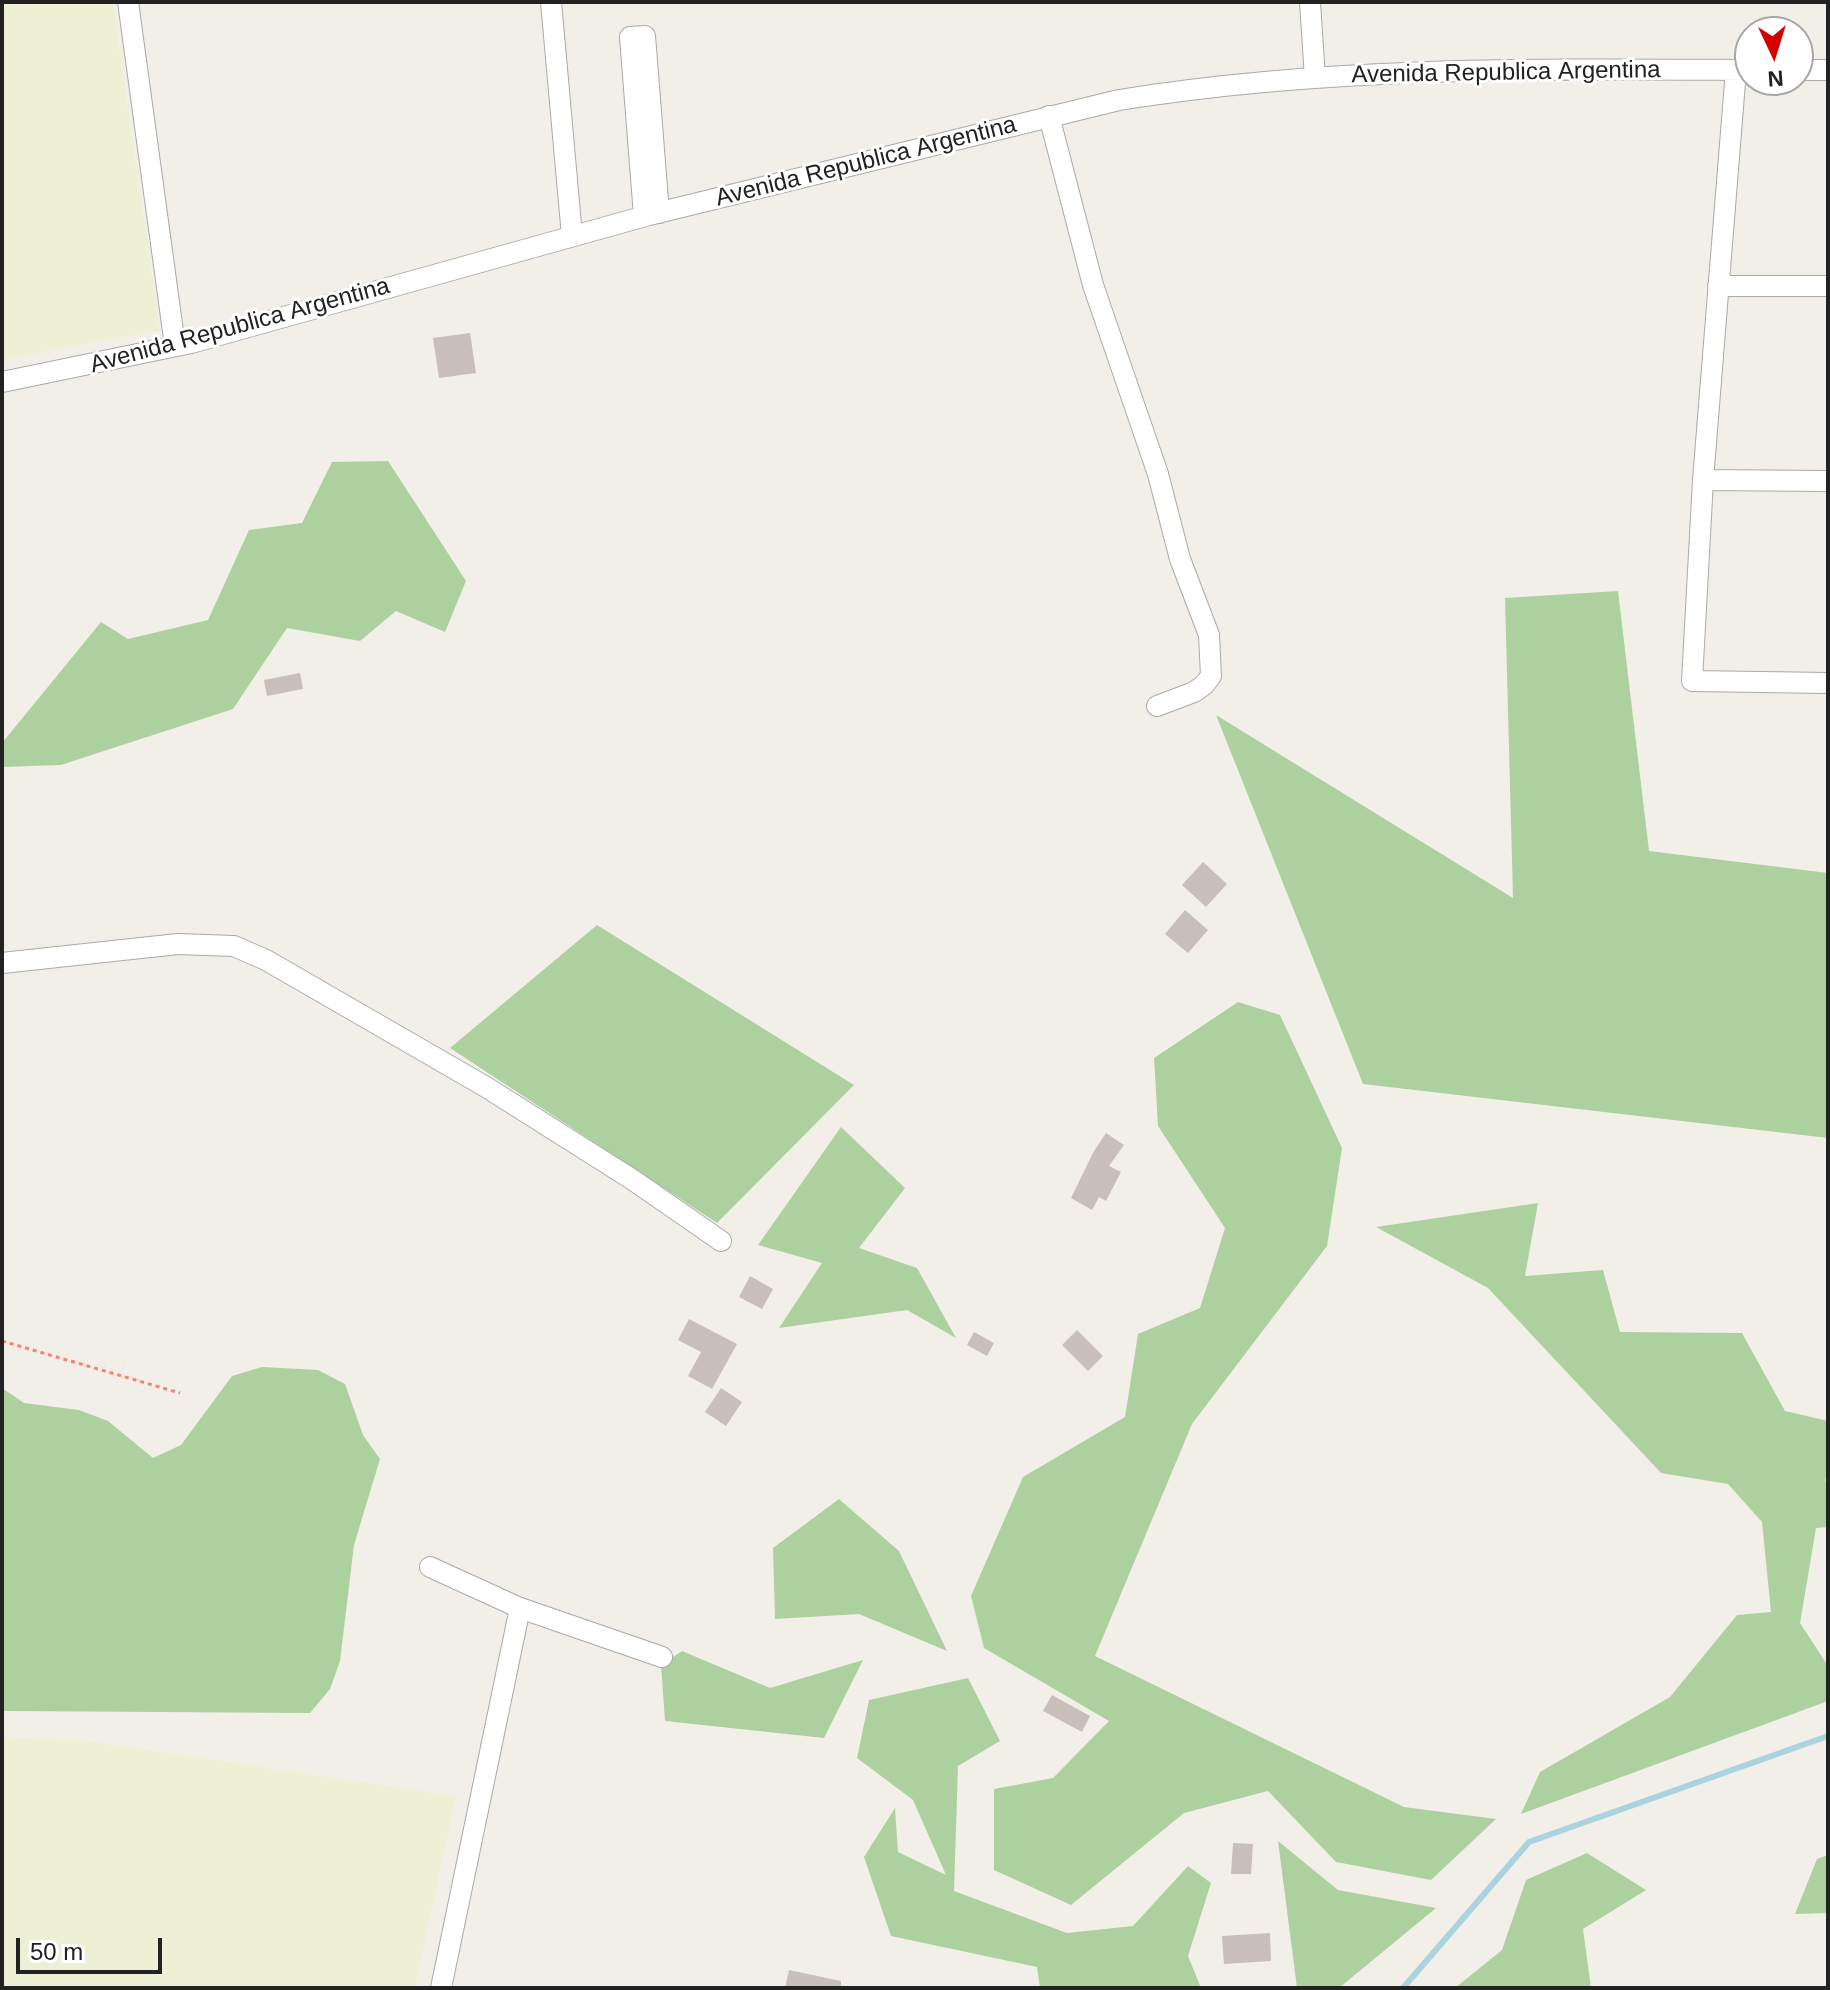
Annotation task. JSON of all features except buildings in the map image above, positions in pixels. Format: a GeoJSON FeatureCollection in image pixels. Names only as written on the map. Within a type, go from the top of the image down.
{"type":"FeatureCollection","features":[{"type":"Feature","properties":{"kind":"street"},"geometry":{"type":"LineString","coordinates":[[128,2],[175,346]]}},
{"type":"Feature","properties":{"kind":"street"},"geometry":{"type":"LineString","coordinates":[[551,2],[572,236]]}},
{"type":"Feature","properties":{"kind":"street"},"geometry":{"type":"LineString","coordinates":[[1310,2],[1315,78]]}},
{"type":"Feature","properties":{"kind":"street"},"geometry":{"type":"LineString","coordinates":[[645,36],[651,215],[630,37],[645,36]]}},
{"type":"Feature","properties":{"kind":"street","name":"Avenida Republica Argentina"},"geometry":{"type":"LineString","coordinates":[[2,382],[175,346],[651,215],[1119,100],[1182,90],[1378,72],[1734,70]]}},
{"type":"Feature","properties":{"kind":"street"},"geometry":{"type":"LineString","coordinates":[[1740,96],[1718,286],[1692,681],[1828,683]]}},
{"type":"Feature","properties":{"kind":"street"},"geometry":{"type":"LineString","coordinates":[[1049,116],[1093,285],[1158,474],[1180,559],[1209,635],[1211,676],[1194,692],[1157,706]]}},
{"type":"Feature","properties":{"kind":"street"},"geometry":{"type":"LineString","coordinates":[[1718,286],[1828,286]]}},
{"type":"Feature","properties":{"kind":"street"},"geometry":{"type":"LineString","coordinates":[[1703,480],[1828,481]]}},
{"type":"Feature","properties":{"kind":"street"},"geometry":{"type":"LineString","coordinates":[[2,963],[178,944],[234,946],[266,960],[486,1087],[633,1180],[721,1241]]}},
{"type":"Feature","properties":{"kind":"street"},"geometry":{"type":"LineString","coordinates":[[430,1567],[520,1608],[662,1657]]}},
{"type":"Feature","properties":{"kind":"street"},"geometry":{"type":"LineString","coordinates":[[441,1988],[520,1608]]}},
{"type":"Feature","properties":{"kind":"path"},"geometry":{"type":"LineString","coordinates":[[2,1341],[180,1393]]}},
{"type":"Feature","properties":{"kind":"green space"},"geometry":{"type":"Polygon","coordinates":[[[2,2],[113,2],[160,330],[2,360],[2,2]]]}},
{"type":"Feature","properties":{"kind":"green space"},"geometry":{"type":"Polygon","coordinates":[[[388,461],[466,581],[445,632],[396,611],[360,641],[287,628],[233,709],[61,765],[2,767],[2,743],[101,622],[128,639],[208,620],[249,530],[302,523],[332,462],[388,461]]]}},
{"type":"Feature","properties":{"kind":"green space"},"geometry":{"type":"Polygon","coordinates":[[[1618,591],[1649,851],[1828,873],[1828,1138],[1363,1084],[1216,715],[1513,898],[1505,598],[1618,591]]]}},
{"type":"Feature","properties":{"kind":"green space"},"geometry":{"type":"Polygon","coordinates":[[[597,925],[854,1085],[717,1223],[450,1048],[597,925]]]}},
{"type":"Feature","properties":{"kind":"green space"},"geometry":{"type":"Polygon","coordinates":[[[1238,1002],[1280,1015],[1342,1148],[1327,1246],[1192,1424],[1095,1656],[1404,1807],[1496,1819],[1431,1880],[1336,1862],[1268,1791],[1184,1813],[1071,1905],[994,1870],[994,1789],[1053,1778],[1109,1721],[984,1648],[971,1596],[1023,1477],[1125,1417],[1138,1334],[1200,1308],[1225,1228],[1158,1126],[1154,1058],[1238,1002]]]}},
{"type":"Feature","properties":{"kind":"green space"},"geometry":{"type":"Polygon","coordinates":[[[841,1127],[905,1188],[859,1248],[917,1268],[956,1338],[907,1310],[779,1328],[822,1263],[758,1245],[841,1127]]]}},
{"type":"Feature","properties":{"kind":"green space"},"geometry":{"type":"Polygon","coordinates":[[[1538,1203],[1525,1276],[1603,1270],[1620,1332],[1742,1333],[1785,1411],[1828,1421],[1828,1473],[1825,1480],[1828,1484],[1828,1527],[1816,1528],[1800,1623],[1828,1666],[1828,1701],[1521,1814],[1540,1772],[1670,1697],[1737,1615],[1771,1612],[1762,1522],[1728,1484],[1661,1473],[1488,1288],[1376,1227],[1538,1203]]]}},
{"type":"Feature","properties":{"kind":"green space"},"geometry":{"type":"Polygon","coordinates":[[[262,1367],[318,1370],[345,1384],[363,1435],[380,1459],[354,1545],[340,1661],[330,1689],[310,1713],[2,1711],[2,1388],[24,1403],[79,1410],[108,1421],[153,1458],[181,1445],[232,1376],[262,1367]]]}},
{"type":"Feature","properties":{"kind":"green space"},"geometry":{"type":"Polygon","coordinates":[[[839,1499],[899,1551],[947,1651],[859,1614],[775,1619],[773,1548],[839,1499]]]}},
{"type":"Feature","properties":{"kind":"green space"},"geometry":{"type":"Polygon","coordinates":[[[682,1651],[770,1688],[863,1660],[824,1738],[665,1721],[661,1665],[682,1651]]]}},
{"type":"Feature","properties":{"kind":"green space"},"geometry":{"type":"Polygon","coordinates":[[[968,1678],[1000,1741],[958,1766],[954,1891],[1067,1933],[1133,1926],[1188,1866],[1211,1883],[1188,1956],[1201,1988],[1040,1988],[1037,1967],[891,1936],[864,1857],[895,1808],[898,1852],[946,1875],[913,1800],[857,1758],[869,1700],[968,1678]]]}},
{"type":"Feature","properties":{"kind":"green space"},"geometry":{"type":"Polygon","coordinates":[[[2,1737],[88,1741],[456,1796],[415,1988],[2,1988],[2,1737]]]}},
{"type":"Feature","properties":{"kind":"green space"},"geometry":{"type":"Polygon","coordinates":[[[1278,1841],[1338,1890],[1436,1908],[1339,1988],[1297,1988],[1278,1841]]]}},
{"type":"Feature","properties":{"kind":"green space"},"geometry":{"type":"Polygon","coordinates":[[[1587,1853],[1646,1890],[1583,1929],[1591,1988],[1455,1988],[1502,1950],[1526,1880],[1587,1853]]]}},
{"type":"Feature","properties":{"kind":"green space"},"geometry":{"type":"Polygon","coordinates":[[[1828,1855],[1828,1913],[1795,1914],[1817,1859],[1828,1855]]]}},
{"type":"Feature","properties":{"kind":"waterway"},"geometry":{"type":"LineString","coordinates":[[1403,1988],[1529,1842],[1828,1736]]}}]}
